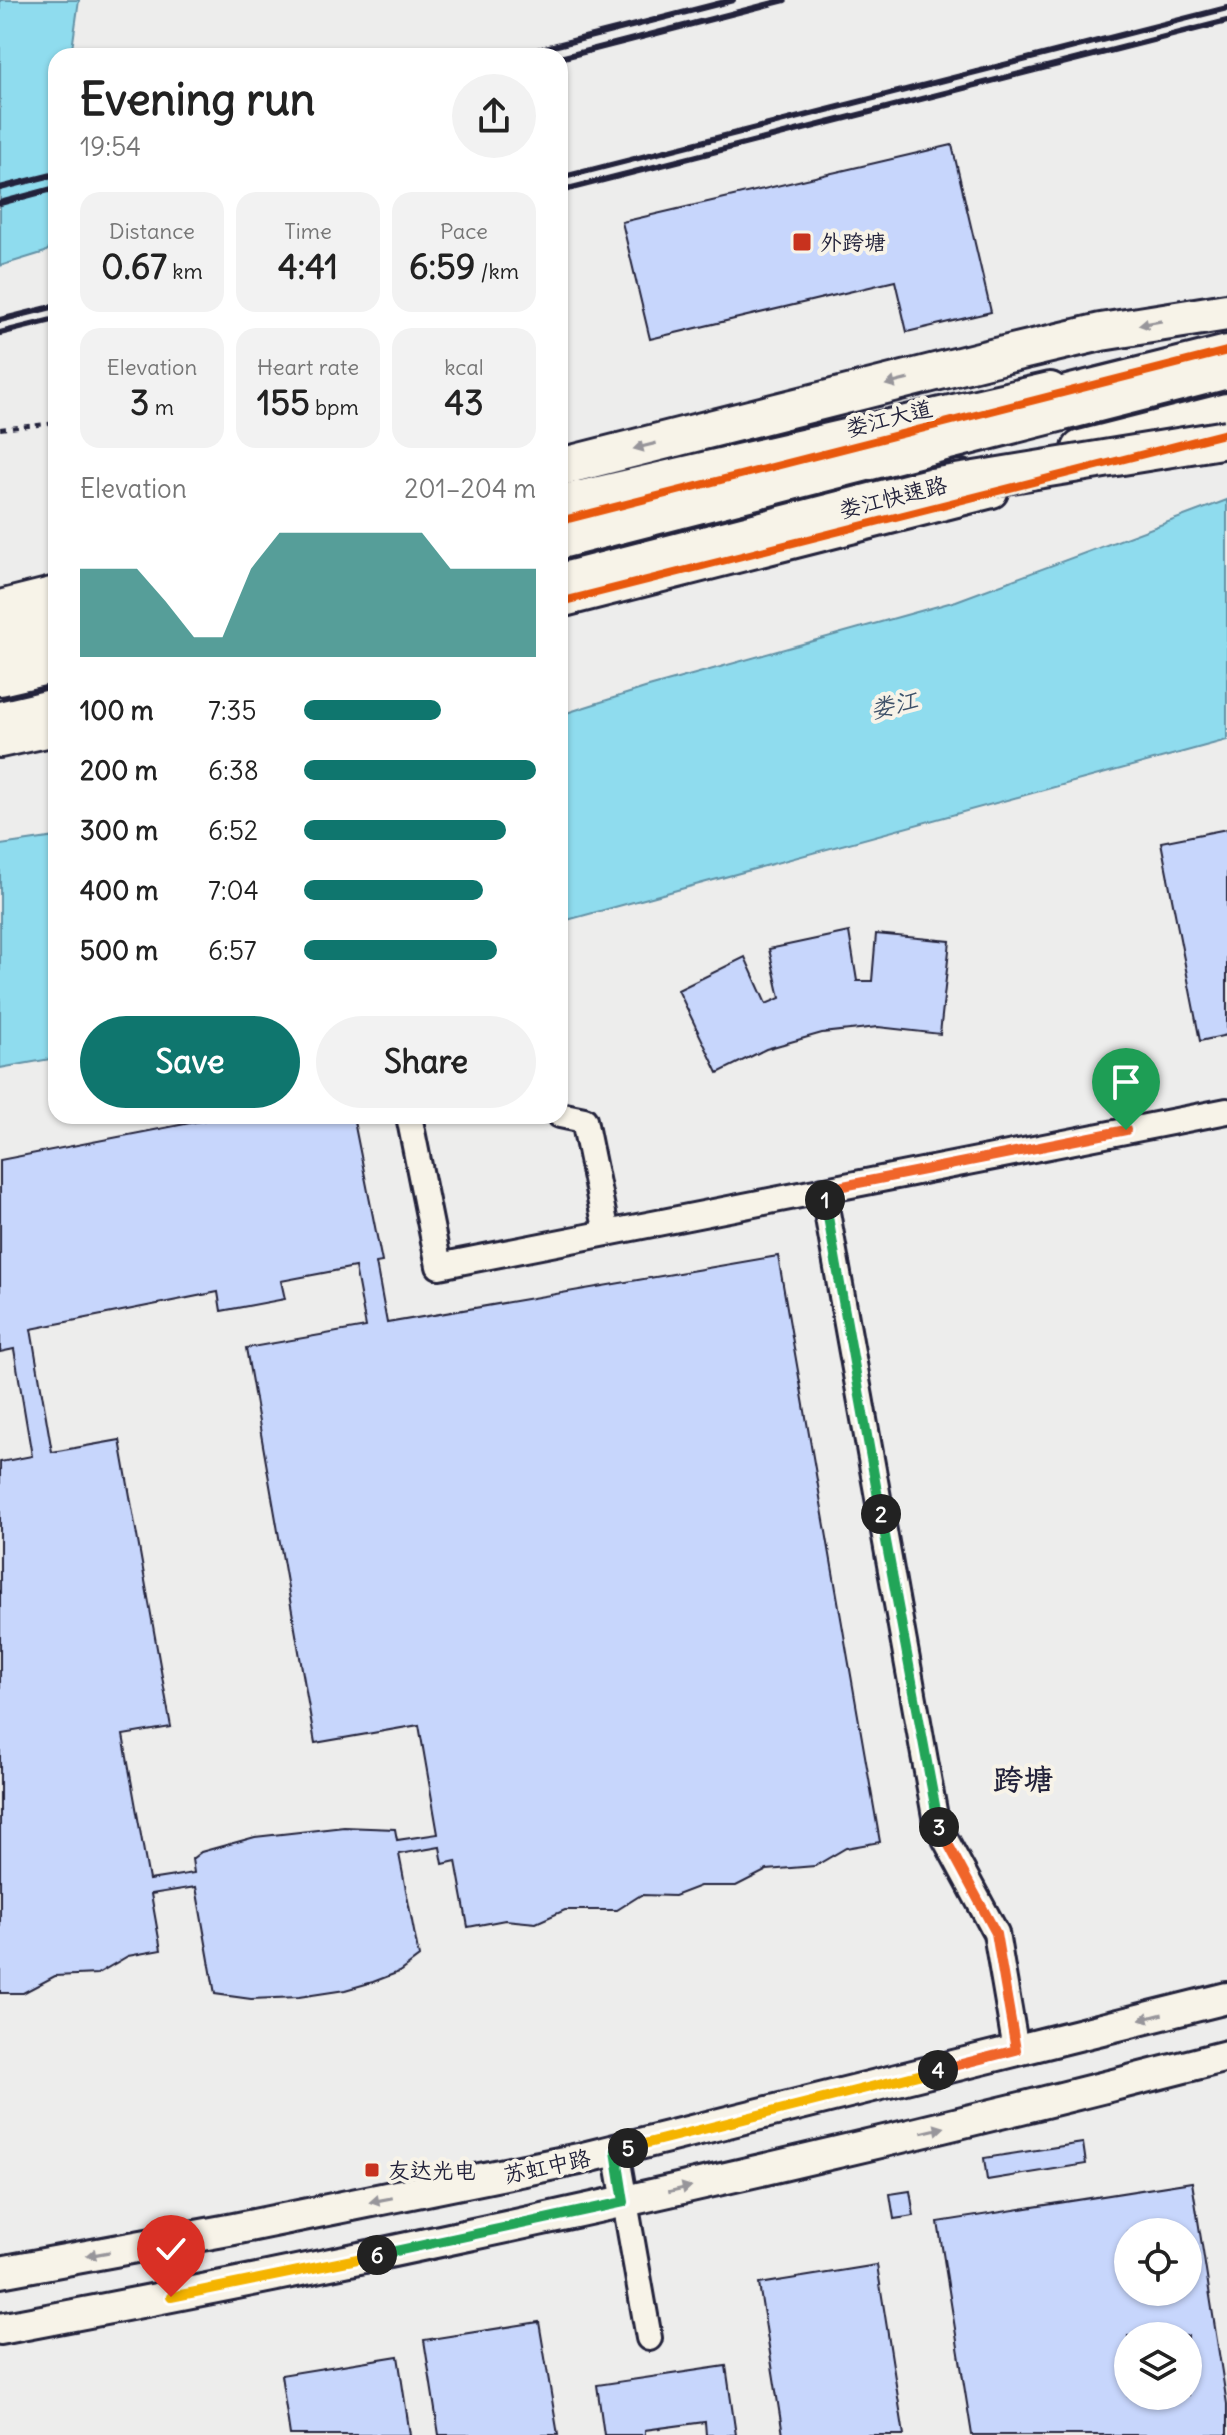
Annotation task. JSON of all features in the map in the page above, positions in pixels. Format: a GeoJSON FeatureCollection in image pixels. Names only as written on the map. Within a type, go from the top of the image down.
{"type":"FeatureCollection","features":[{"type":"Feature","properties":{"kind":"highway"},"geometry":{"type":"LineString","coordinates":[[568,465],[1101,332],[1227,312]]}},
{"type":"Feature","properties":{"kind":"highway"},"geometry":{"type":"LineString","coordinates":[[568,502],[708,468],[1222,358]]}},
{"type":"Feature","properties":{"kind":"highway","name":"娄江快速路"},"geometry":{"type":"LineString","coordinates":[[568,538],[1222,358]]}},
{"type":"Feature","properties":{"kind":"highway","name":"娄江快速路"},"geometry":{"type":"LineString","coordinates":[[568,580],[1227,412]]}},
{"type":"Feature","properties":{"kind":"highway"},"geometry":{"type":"LineString","coordinates":[[932,487],[1227,439]]}},
{"type":"Feature","properties":{"kind":"highway"},"geometry":{"type":"LineString","coordinates":[[0,609],[48,597]]}},
{"type":"Feature","properties":{"kind":"highway"},"geometry":{"type":"LineString","coordinates":[[0,645],[48,633]]}},
{"type":"Feature","properties":{"kind":"highway"},"geometry":{"type":"LineString","coordinates":[[0,677],[48,666]]}},
{"type":"Feature","properties":{"kind":"highway"},"geometry":{"type":"LineString","coordinates":[[0,720],[48,709]]}},
{"type":"Feature","properties":{"kind":"main road","name":"娄江大道"},"geometry":{"type":"LineString","coordinates":[[568,519],[1222,358]]}},
{"type":"Feature","properties":{"kind":"main road"},"geometry":{"type":"LineString","coordinates":[[568,600],[1227,433]]}},
{"type":"Feature","properties":{"kind":"main road"},"geometry":{"type":"LineString","coordinates":[[0,658],[48,647]]}},
{"type":"Feature","properties":{"kind":"main road"},"geometry":{"type":"LineString","coordinates":[[0,742],[48,732]]}},
{"type":"Feature","properties":{"kind":"main road","name":"苏虹中路"},"geometry":{"type":"LineString","coordinates":[[0,2272],[234,2229],[616,2151],[1227,1998]]}},
{"type":"Feature","properties":{"kind":"main road"},"geometry":{"type":"LineString","coordinates":[[0,2329],[256,2281],[624,2202],[1035,2106],[1227,2056]]}},
{"type":"Feature","properties":{"kind":"lane"},"geometry":{"type":"LineString","coordinates":[[411,1124],[439,1266],[1227,1111]]}},
{"type":"Feature","properties":{"kind":"lane"},"geometry":{"type":"LineString","coordinates":[[568,1117],[584,1120],[607,1233]]}},
{"type":"Feature","properties":{"kind":"lane"},"geometry":{"type":"LineString","coordinates":[[823,1190],[936,1822],[996,1933],[1016,2050]]}},
{"type":"Feature","properties":{"kind":"lane"},"geometry":{"type":"LineString","coordinates":[[616,2151],[649,2338]]}},
{"type":"Feature","properties":{"kind":"path"},"geometry":{"type":"LineString","coordinates":[[0,429],[48,424]]}},
{"type":"Feature","properties":{"kind":"water"},"geometry":{"type":"Polygon","coordinates":[[[0,0],[79,0],[72,48],[48,48],[48,250],[0,266],[0,0]]]}},
{"type":"Feature","properties":{"kind":"water","name":"娄江"},"geometry":{"type":"Polygon","coordinates":[[[1227,500],[1227,740],[568,920],[568,712],[956,601],[1227,500]]]}},
{"type":"Feature","properties":{"kind":"water"},"geometry":{"type":"Polygon","coordinates":[[[48,838],[48,1059],[0,1068],[0,845],[48,838]]]}},
{"type":"Feature","properties":{"kind":"building","name":"外跨塘"},"geometry":{"type":"Polygon","coordinates":[[[952,145],[991,312],[907,332],[895,281],[650,339],[622,222],[952,145]]]}},
{"type":"Feature","properties":{"kind":"building"},"geometry":{"type":"Polygon","coordinates":[[[1227,829],[1227,1035],[1200,1041],[1161,842],[1227,829]]]}},
{"type":"Feature","properties":{"kind":"building"},"geometry":{"type":"Polygon","coordinates":[[[849,932],[857,981],[872,981],[876,934],[950,941],[940,1034],[878,1027],[822,1033],[766,1049],[718,1073],[678,990],[745,957],[766,1004],[780,998],[769,949],[849,932]]]}},
{"type":"Feature","properties":{"kind":"building"},"geometry":{"type":"Polygon","coordinates":[[[185,1124],[355,1124],[382,1262],[376,1263],[387,1323],[778,1256],[880,1842],[846,1848],[815,1866],[767,1870],[736,1886],[700,1886],[674,1896],[641,1895],[617,1910],[565,1910],[536,1923],[505,1920],[468,1927],[456,1861],[443,1864],[440,1847],[399,1854],[419,1957],[399,1972],[373,1982],[299,1997],[251,1999],[215,1994],[196,1887],[151,1894],[161,1950],[128,1956],[97,1974],[55,1976],[23,1993],[0,1993],[0,1462],[32,1456],[14,1349],[0,1352],[0,1160],[185,1124]],[[355,1267],[281,1281],[285,1299],[221,1311],[218,1292],[31,1329],[52,1452],[120,1440],[171,1727],[123,1735],[149,1880],[194,1873],[192,1859],[201,1852],[255,1837],[344,1827],[395,1829],[397,1840],[438,1834],[419,1725],[315,1743],[246,1348],[366,1327],[355,1267]]]}},
{"type":"Feature","properties":{"kind":"building"},"geometry":{"type":"Polygon","coordinates":[[[1083,2143],[1086,2164],[987,2180],[984,2158],[1083,2143]]]}},
{"type":"Feature","properties":{"kind":"building"},"geometry":{"type":"Polygon","coordinates":[[[1192,2182],[1198,2218],[1114,2218],[1114,2306],[1202,2306],[1202,2245],[1227,2404],[1227,2435],[972,2435],[938,2222],[1192,2182]]]}},
{"type":"Feature","properties":{"kind":"building"},"geometry":{"type":"Polygon","coordinates":[[[910,2191],[914,2216],[894,2219],[890,2194],[910,2191]]]}},
{"type":"Feature","properties":{"kind":"building"},"geometry":{"type":"Polygon","coordinates":[[[877,2265],[904,2435],[783,2435],[759,2284],[877,2265]]]}},
{"type":"Feature","properties":{"kind":"building"},"geometry":{"type":"Polygon","coordinates":[[[539,2322],[558,2435],[439,2435],[424,2340],[539,2322]]]}},
{"type":"Feature","properties":{"kind":"building"},"geometry":{"type":"Polygon","coordinates":[[[398,2356],[410,2435],[290,2435],[281,2375],[398,2356]]]}},
{"type":"Feature","properties":{"kind":"building"},"geometry":{"type":"Polygon","coordinates":[[[726,2366],[736,2435],[706,2435],[705,2422],[645,2430],[645,2435],[604,2435],[597,2385],[726,2366]]]}},
{"type":"Feature","properties":{"kind":"railway"},"geometry":{"type":"LineString","coordinates":[[545,48],[733,0]]}},
{"type":"Feature","properties":{"kind":"railway"},"geometry":{"type":"LineString","coordinates":[[568,56],[785,0]]}},
{"type":"Feature","properties":{"kind":"railway"},"geometry":{"type":"LineString","coordinates":[[568,176],[1227,8]]}},
{"type":"Feature","properties":{"kind":"railway"},"geometry":{"type":"LineString","coordinates":[[568,189],[1227,21]]}},
{"type":"Feature","properties":{"kind":"railway"},"geometry":{"type":"LineString","coordinates":[[0,188],[48,176]]}},
{"type":"Feature","properties":{"kind":"railway"},"geometry":{"type":"LineString","coordinates":[[0,203],[48,190]]}},
{"type":"Feature","properties":{"kind":"railway"},"geometry":{"type":"LineString","coordinates":[[0,320],[48,308]]}},
{"type":"Feature","properties":{"kind":"railway"},"geometry":{"type":"LineString","coordinates":[[0,333],[48,321]]}},
{"type":"Feature","properties":{"kind":"cycle path"},"geometry":{"type":"LineString","coordinates":[[568,519],[1227,351]]}},
{"type":"Feature","properties":{"kind":"cycle path"},"geometry":{"type":"LineString","coordinates":[[568,600],[1227,433]]}},
{"type":"Feature","properties":{"kind":"place","name":"外跨塘"},"geometry":{"type":"Point","coordinates":[802,242]}},
{"type":"Feature","properties":{"kind":"place","name":"友达光电"},"geometry":{"type":"Point","coordinates":[372,2170]}},
{"type":"Feature","properties":{"kind":"district","name":"跨塘"},"geometry":{"type":"Point","coordinates":[1023,1780]}},
{"type":"Feature","properties":{"kind":"route"},"geometry":{"type":"LineString","coordinates":[[171,2297],[624,2202],[616,2151],[1016,2050],[996,1933],[936,1822],[823,1190],[1126,1130]]}}]}
